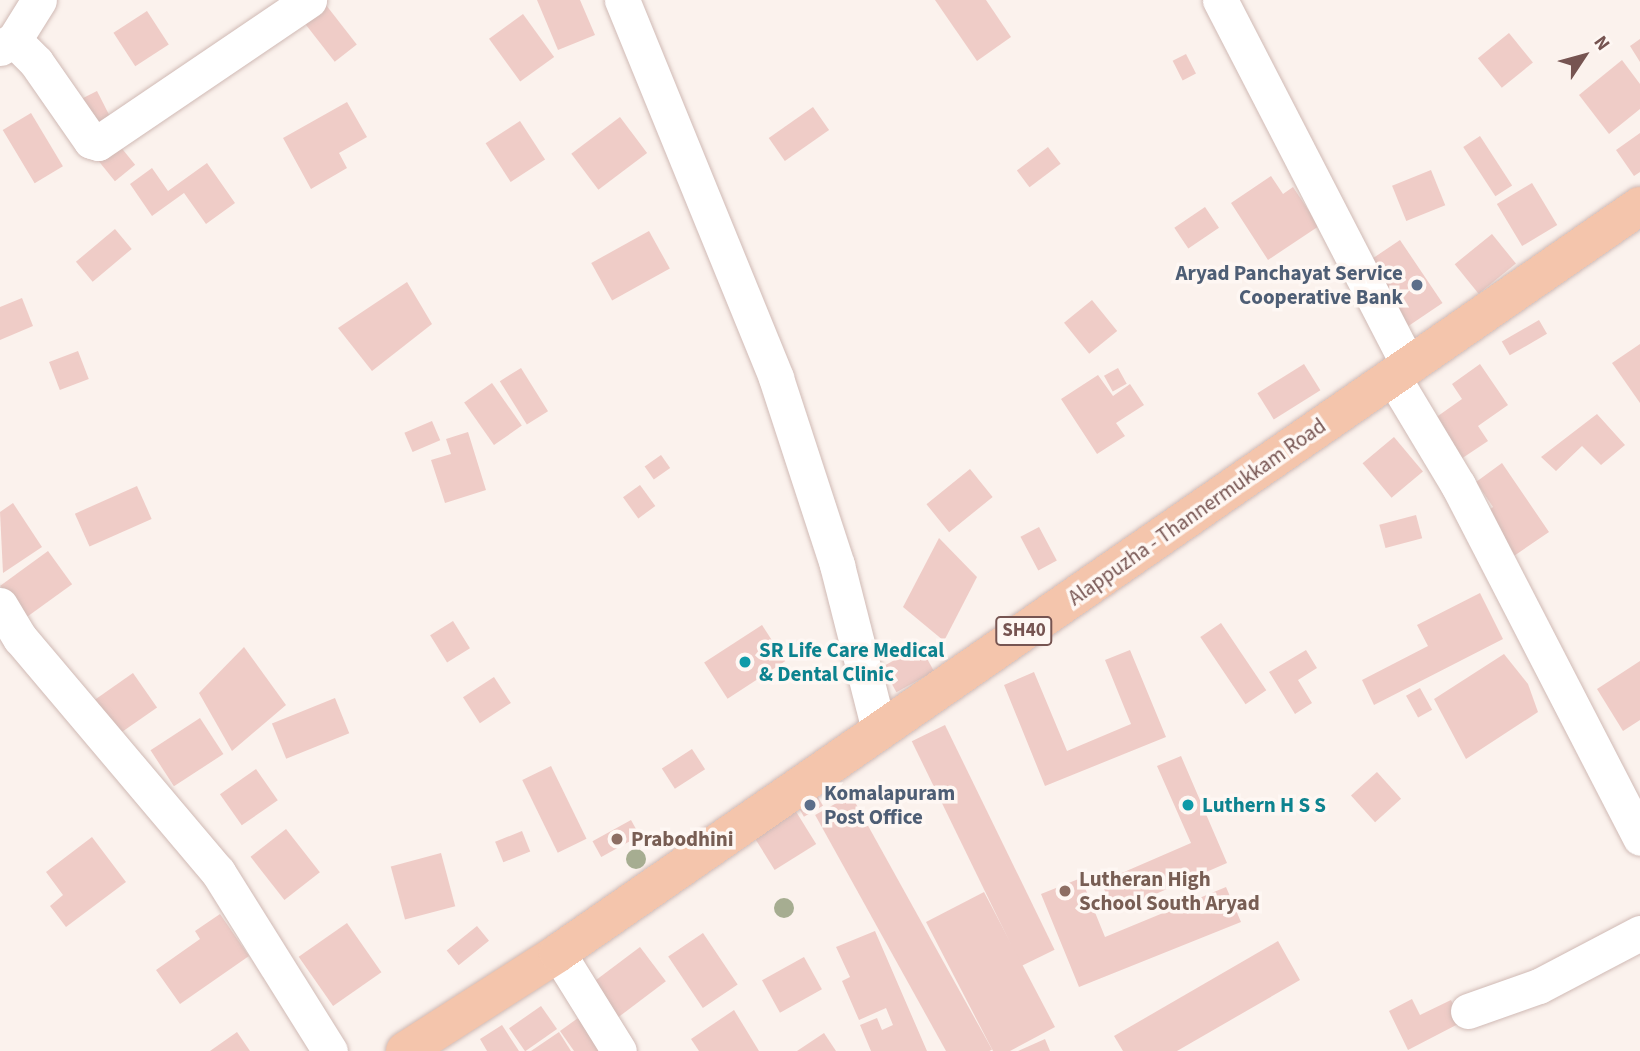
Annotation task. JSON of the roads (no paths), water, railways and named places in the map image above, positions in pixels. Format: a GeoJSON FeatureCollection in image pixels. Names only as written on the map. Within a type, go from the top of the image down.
{"type":"FeatureCollection","features":[{"type":"Feature","properties":{"kind":"main road","name":"Alappuzha - Thannermukkam Road"},"geometry":{"type":"LineString","coordinates":[[405,1051],[558,953],[1640,206]]}},
{"type":"Feature","properties":{"kind":"street"},"geometry":{"type":"LineString","coordinates":[[39,0],[7,44],[36,62],[91,141],[98,143],[309,0]]}},
{"type":"Feature","properties":{"kind":"street"},"geometry":{"type":"LineString","coordinates":[[622,0],[776,378],[838,565],[879,730]]}},
{"type":"Feature","properties":{"kind":"street"},"geometry":{"type":"LineString","coordinates":[[1220,0],[1400,371],[1640,838]]}},
{"type":"Feature","properties":{"kind":"street"},"geometry":{"type":"LineString","coordinates":[[0,605],[20,638],[218,872],[330,1051]]}},
{"type":"Feature","properties":{"kind":"street"},"geometry":{"type":"LineString","coordinates":[[1468,1011],[1539,986],[1640,933]]}},
{"type":"Feature","properties":{"kind":"street"},"geometry":{"type":"LineString","coordinates":[[558,953],[619,1051]]}},
{"type":"Feature","properties":{"kind":"place","name":"Aryad Panchayat Service Cooperative Bank"},"geometry":{"type":"Point","coordinates":[1417,285]}},
{"type":"Feature","properties":{"kind":"place","name":"SR Life Care Medical & Dental Clinic"},"geometry":{"type":"Point","coordinates":[745,662]}},
{"type":"Feature","properties":{"kind":"place","name":"Komalapuram Post Office"},"geometry":{"type":"Point","coordinates":[810,805]}},
{"type":"Feature","properties":{"kind":"place","name":"Luthern H S S"},"geometry":{"type":"Point","coordinates":[1188,805]}},
{"type":"Feature","properties":{"kind":"place","name":"Prabodhini"},"geometry":{"type":"Point","coordinates":[617,839]}},
{"type":"Feature","properties":{"kind":"place","name":"Lutheran High School South Aryad"},"geometry":{"type":"Point","coordinates":[1065,891]}}]}
